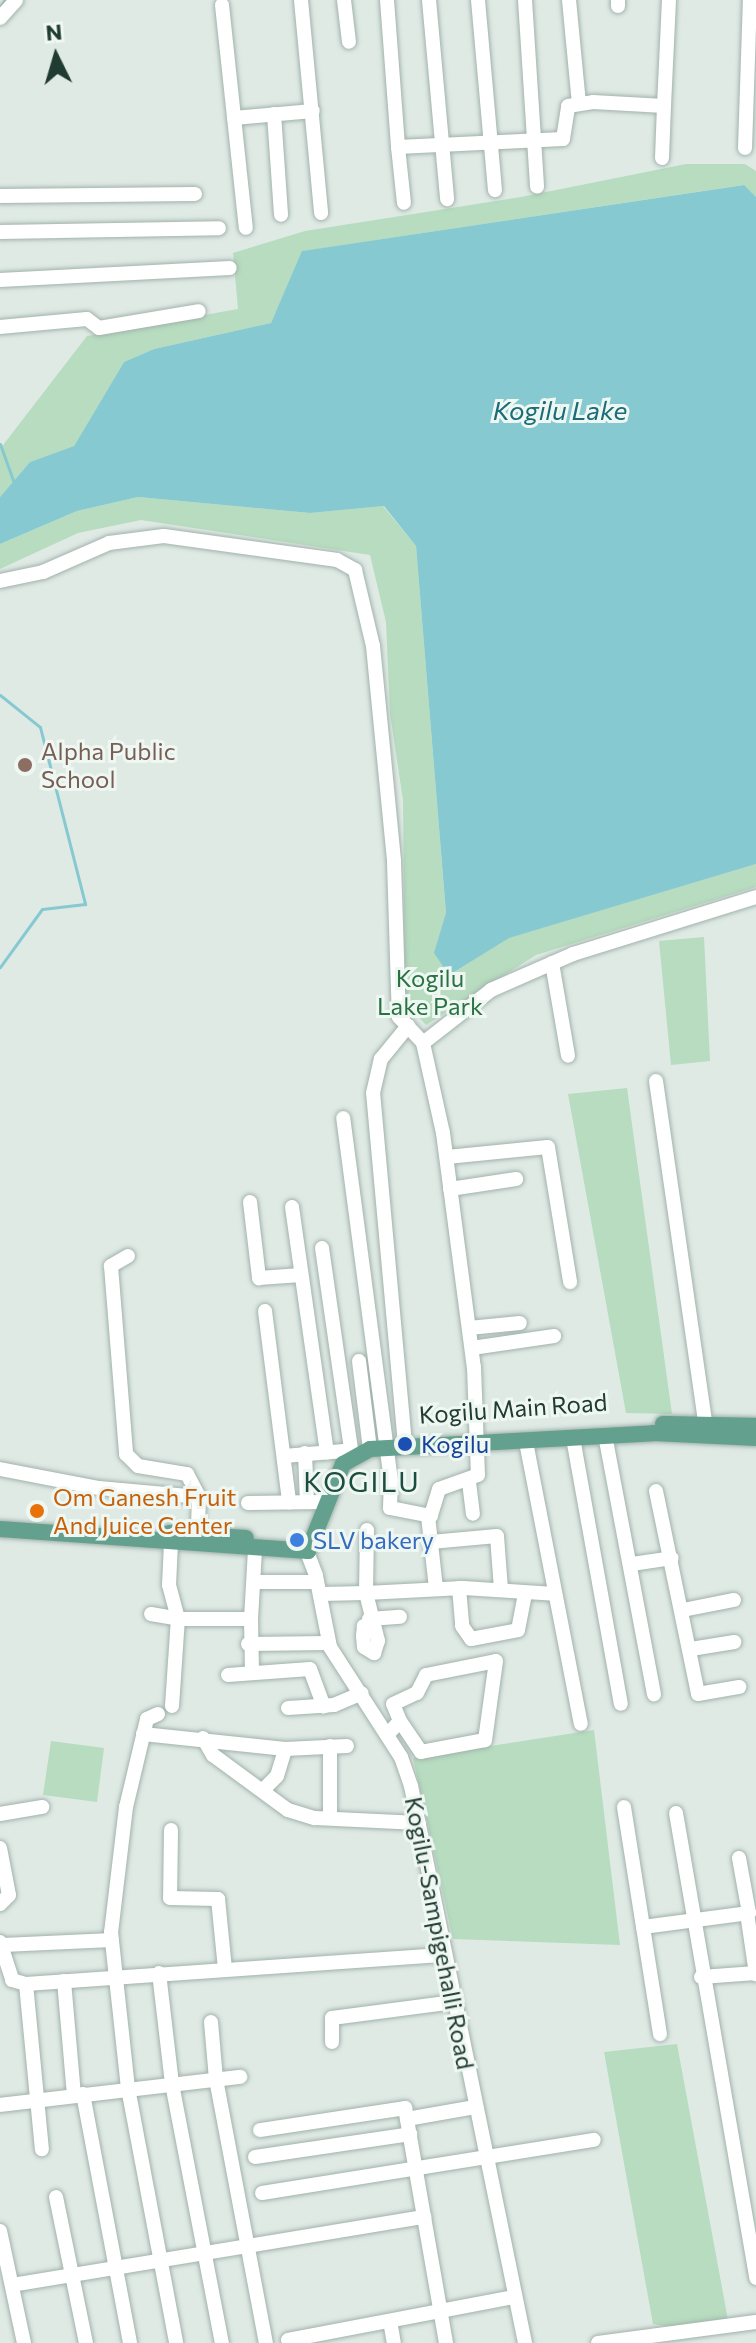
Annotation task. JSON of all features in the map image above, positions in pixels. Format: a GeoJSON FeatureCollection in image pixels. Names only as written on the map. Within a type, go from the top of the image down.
{"type":"FeatureCollection","features":[{"type":"Feature","properties":{"kind":"main road","name":"Kogilu Main Road"},"geometry":{"type":"LineString","coordinates":[[476,1440],[526,1442],[756,1426]]}},
{"type":"Feature","properties":{"kind":"main road","name":"Kogilu Main Road"},"geometry":{"type":"LineString","coordinates":[[350,1454],[405,1441],[706,1430],[756,1438]]}},
{"type":"Feature","properties":{"kind":"main road"},"geometry":{"type":"LineString","coordinates":[[306,1547],[314,1502],[350,1454]]}},
{"type":"Feature","properties":{"kind":"main road"},"geometry":{"type":"LineString","coordinates":[[306,1547],[335,1477],[350,1454]]}},
{"type":"Feature","properties":{"kind":"main road"},"geometry":{"type":"LineString","coordinates":[[0,1520],[198,1534],[255,1549],[306,1547]]}},
{"type":"Feature","properties":{"kind":"main road"},"geometry":{"type":"LineString","coordinates":[[0,1529],[171,1543],[225,1541],[306,1547]]}},
{"type":"Feature","properties":{"kind":"street"},"geometry":{"type":"LineString","coordinates":[[0,18],[16,0]]}},
{"type":"Feature","properties":{"kind":"street"},"geometry":{"type":"LineString","coordinates":[[301,0],[321,213]]}},
{"type":"Feature","properties":{"kind":"street"},"geometry":{"type":"LineString","coordinates":[[344,0],[349,42]]}},
{"type":"Feature","properties":{"kind":"street"},"geometry":{"type":"LineString","coordinates":[[387,0],[404,203]]}},
{"type":"Feature","properties":{"kind":"street"},"geometry":{"type":"LineString","coordinates":[[429,0],[447,199]]}},
{"type":"Feature","properties":{"kind":"street"},"geometry":{"type":"LineString","coordinates":[[478,0],[495,190]]}},
{"type":"Feature","properties":{"kind":"street"},"geometry":{"type":"LineString","coordinates":[[525,0],[537,187]]}},
{"type":"Feature","properties":{"kind":"street"},"geometry":{"type":"LineString","coordinates":[[569,0],[579,103]]}},
{"type":"Feature","properties":{"kind":"street"},"geometry":{"type":"LineString","coordinates":[[662,158],[669,0]]}},
{"type":"Feature","properties":{"kind":"street"},"geometry":{"type":"LineString","coordinates":[[745,148],[750,0]]}},
{"type":"Feature","properties":{"kind":"street"},"geometry":{"type":"LineString","coordinates":[[222,5],[246,228]]}},
{"type":"Feature","properties":{"kind":"street"},"geometry":{"type":"LineString","coordinates":[[398,147],[490,145],[563,139],[568,106],[579,103],[664,106]]}},
{"type":"Feature","properties":{"kind":"street"},"geometry":{"type":"LineString","coordinates":[[234,118],[313,111]]}},
{"type":"Feature","properties":{"kind":"street"},"geometry":{"type":"LineString","coordinates":[[274,114],[281,215]]}},
{"type":"Feature","properties":{"kind":"street"},"geometry":{"type":"LineString","coordinates":[[0,196],[195,194]]}},
{"type":"Feature","properties":{"kind":"street"},"geometry":{"type":"LineString","coordinates":[[0,232],[219,228]]}},
{"type":"Feature","properties":{"kind":"street"},"geometry":{"type":"LineString","coordinates":[[0,280],[230,268]]}},
{"type":"Feature","properties":{"kind":"street"},"geometry":{"type":"LineString","coordinates":[[0,327],[87,319],[99,328],[199,311]]}},
{"type":"Feature","properties":{"kind":"street"},"geometry":{"type":"LineString","coordinates":[[0,581],[43,572],[109,543],[164,536],[337,560],[355,570],[373,646],[394,862],[399,1017],[423,1043],[447,1157],[472,1348],[478,1475],[469,1482],[439,1489],[434,1515],[390,1508],[359,1361]]}},
{"type":"Feature","properties":{"kind":"street"},"geometry":{"type":"LineString","coordinates":[[423,1043],[491,990],[552,963],[756,897]]}},
{"type":"Feature","properties":{"kind":"street"},"geometry":{"type":"LineString","coordinates":[[552,963],[568,1056]]}},
{"type":"Feature","properties":{"kind":"street"},"geometry":{"type":"LineString","coordinates":[[405,1441],[373,1093],[381,1059],[408,1026]]}},
{"type":"Feature","properties":{"kind":"street"},"geometry":{"type":"LineString","coordinates":[[656,1081],[706,1430]]}},
{"type":"Feature","properties":{"kind":"street"},"geometry":{"type":"LineString","coordinates":[[343,1118],[378,1445]]}},
{"type":"Feature","properties":{"kind":"street"},"geometry":{"type":"LineString","coordinates":[[447,1157],[548,1147],[570,1282]]}},
{"type":"Feature","properties":{"kind":"street"},"geometry":{"type":"LineString","coordinates":[[450,1189],[516,1179]]}},
{"type":"Feature","properties":{"kind":"street"},"geometry":{"type":"LineString","coordinates":[[250,1202],[259,1278],[301,1275]]}},
{"type":"Feature","properties":{"kind":"street"},"geometry":{"type":"LineString","coordinates":[[292,1207],[327,1453]]}},
{"type":"Feature","properties":{"kind":"street"},"geometry":{"type":"LineString","coordinates":[[284,1456],[350,1454],[322,1248]]}},
{"type":"Feature","properties":{"kind":"street"},"geometry":{"type":"LineString","coordinates":[[128,1256],[111,1266],[126,1454],[138,1466],[187,1474],[199,1497],[198,1534]]}},
{"type":"Feature","properties":{"kind":"street"},"geometry":{"type":"LineString","coordinates":[[265,1311],[289,1502]]}},
{"type":"Feature","properties":{"kind":"street"},"geometry":{"type":"LineString","coordinates":[[469,1328],[520,1323]]}},
{"type":"Feature","properties":{"kind":"street"},"geometry":{"type":"LineString","coordinates":[[472,1348],[554,1336]]}},
{"type":"Feature","properties":{"kind":"street"},"geometry":{"type":"LineString","coordinates":[[605,1435],[632,1564],[654,1694]]}},
{"type":"Feature","properties":{"kind":"street"},"geometry":{"type":"LineString","coordinates":[[573,1438],[621,1704]]}},
{"type":"Feature","properties":{"kind":"street"},"geometry":{"type":"LineString","coordinates":[[526,1442],[581,1724]]}},
{"type":"Feature","properties":{"kind":"street"},"geometry":{"type":"LineString","coordinates":[[248,1503],[314,1502],[305,1453]]}},
{"type":"Feature","properties":{"kind":"street"},"geometry":{"type":"LineString","coordinates":[[0,1469],[99,1488],[199,1497]]}},
{"type":"Feature","properties":{"kind":"street"},"geometry":{"type":"LineString","coordinates":[[469,1482],[473,1514]]}},
{"type":"Feature","properties":{"kind":"street"},"geometry":{"type":"LineString","coordinates":[[656,1491],[698,1694],[739,1687]]}},
{"type":"Feature","properties":{"kind":"street"},"geometry":{"type":"LineString","coordinates":[[428,1516],[436,1589]]}},
{"type":"Feature","properties":{"kind":"street"},"geometry":{"type":"LineString","coordinates":[[367,1530],[366,1593],[370,1621],[400,1617]]}},
{"type":"Feature","properties":{"kind":"street"},"geometry":{"type":"LineString","coordinates":[[431,1542],[497,1536],[501,1589]]}},
{"type":"Feature","properties":{"kind":"street"},"geometry":{"type":"LineString","coordinates":[[171,1543],[169,1585],[178,1619],[172,1706]]}},
{"type":"Feature","properties":{"kind":"street","name":"Kogilu-Sampigehalli Road"},"geometry":{"type":"LineString","coordinates":[[306,1547],[319,1588],[329,1643],[387,1735],[411,1786],[513,2297],[525,2343]]}},
{"type":"Feature","properties":{"kind":"street"},"geometry":{"type":"LineString","coordinates":[[252,1672],[248,1644],[255,1549]]}},
{"type":"Feature","properties":{"kind":"street"},"geometry":{"type":"LineString","coordinates":[[632,1564],[672,1558]]}},
{"type":"Feature","properties":{"kind":"street"},"geometry":{"type":"LineString","coordinates":[[254,1582],[366,1593],[459,1588],[555,1594]]}},
{"type":"Feature","properties":{"kind":"street"},"geometry":{"type":"LineString","coordinates":[[459,1588],[462,1626],[471,1639],[518,1630],[525,1594]]}},
{"type":"Feature","properties":{"kind":"street"},"geometry":{"type":"LineString","coordinates":[[683,1610],[734,1600]]}},
{"type":"Feature","properties":{"kind":"street"},"geometry":{"type":"LineString","coordinates":[[151,1614],[178,1619],[251,1619]]}},
{"type":"Feature","properties":{"kind":"street"},"geometry":{"type":"LineString","coordinates":[[691,1649],[734,1642]]}},
{"type":"Feature","properties":{"kind":"street"},"geometry":{"type":"LineString","coordinates":[[248,1644],[329,1643]]}},
{"type":"Feature","properties":{"kind":"street"},"geometry":{"type":"LineString","coordinates":[[496,1661],[485,1740],[421,1752],[400,1721],[393,1704],[417,1693],[426,1675],[496,1661]]}},
{"type":"Feature","properties":{"kind":"street"},"geometry":{"type":"LineString","coordinates":[[228,1675],[313,1670],[324,1707]]}},
{"type":"Feature","properties":{"kind":"street"},"geometry":{"type":"LineString","coordinates":[[288,1708],[324,1707],[362,1693]]}},
{"type":"Feature","properties":{"kind":"street"},"geometry":{"type":"LineString","coordinates":[[158,1714],[147,1719],[126,1807],[112,1940],[128,2088],[176,2343]]}},
{"type":"Feature","properties":{"kind":"street"},"geometry":{"type":"LineString","coordinates":[[387,1735],[400,1721]]}},
{"type":"Feature","properties":{"kind":"street"},"geometry":{"type":"LineString","coordinates":[[143,1734],[285,1749],[347,1746]]}},
{"type":"Feature","properties":{"kind":"street"},"geometry":{"type":"LineString","coordinates":[[203,1738],[213,1755],[264,1789],[288,1810],[330,1817],[419,1823]]}},
{"type":"Feature","properties":{"kind":"street"},"geometry":{"type":"LineString","coordinates":[[330,1746],[330,1817]]}},
{"type":"Feature","properties":{"kind":"street"},"geometry":{"type":"LineString","coordinates":[[264,1789],[277,1776],[285,1749]]}},
{"type":"Feature","properties":{"kind":"street"},"geometry":{"type":"LineString","coordinates":[[0,1814],[42,1807]]}},
{"type":"Feature","properties":{"kind":"street"},"geometry":{"type":"LineString","coordinates":[[624,1807],[660,2034]]}},
{"type":"Feature","properties":{"kind":"street"},"geometry":{"type":"LineString","coordinates":[[676,1813],[691,1919],[756,2278]]}},
{"type":"Feature","properties":{"kind":"street"},"geometry":{"type":"LineString","coordinates":[[171,1830],[170,1898],[218,1899],[225,1969]]}},
{"type":"Feature","properties":{"kind":"street"},"geometry":{"type":"LineString","coordinates":[[0,1848],[9,1895],[0,1904]]}},
{"type":"Feature","properties":{"kind":"street"},"geometry":{"type":"LineString","coordinates":[[701,1977],[756,1973],[739,1858]]}},
{"type":"Feature","properties":{"kind":"street"},"geometry":{"type":"LineString","coordinates":[[643,1927],[747,1913]]}},
{"type":"Feature","properties":{"kind":"street"},"geometry":{"type":"LineString","coordinates":[[112,1940],[2,1948],[12,1980],[26,1984],[445,1955]]}},
{"type":"Feature","properties":{"kind":"street"},"geometry":{"type":"LineString","coordinates":[[159,1973],[172,2084],[222,2343]]}},
{"type":"Feature","properties":{"kind":"street"},"geometry":{"type":"LineString","coordinates":[[64,1981],[79,2094],[130,2343]]}},
{"type":"Feature","properties":{"kind":"street"},"geometry":{"type":"LineString","coordinates":[[26,1984],[34,2100],[42,2149]]}},
{"type":"Feature","properties":{"kind":"street"},"geometry":{"type":"LineString","coordinates":[[332,2042],[332,2018],[454,2002]]}},
{"type":"Feature","properties":{"kind":"street"},"geometry":{"type":"LineString","coordinates":[[211,2022],[216,2079],[266,2343]]}},
{"type":"Feature","properties":{"kind":"street"},"geometry":{"type":"LineString","coordinates":[[0,2105],[240,2077]]}},
{"type":"Feature","properties":{"kind":"street"},"geometry":{"type":"LineString","coordinates":[[407,2119],[475,2107]]}},
{"type":"Feature","properties":{"kind":"street"},"geometry":{"type":"LineString","coordinates":[[260,2130],[405,2108],[446,2343]]}},
{"type":"Feature","properties":{"kind":"street"},"geometry":{"type":"LineString","coordinates":[[255,2157],[410,2134]]}},
{"type":"Feature","properties":{"kind":"street"},"geometry":{"type":"LineString","coordinates":[[262,2193],[416,2171],[594,2140]]}},
{"type":"Feature","properties":{"kind":"street"},"geometry":{"type":"LineString","coordinates":[[56,2197],[86,2343]]}},
{"type":"Feature","properties":{"kind":"street"},"geometry":{"type":"LineString","coordinates":[[12,2285],[424,2217]]}},
{"type":"Feature","properties":{"kind":"street"},"geometry":{"type":"LineString","coordinates":[[0,2231],[24,2343]]}},
{"type":"Feature","properties":{"kind":"street"},"geometry":{"type":"LineString","coordinates":[[288,2340],[350,2336],[390,2321],[513,2297]]}},
{"type":"Feature","properties":{"kind":"street"},"geometry":{"type":"LineString","coordinates":[[390,2321],[394,2343]]}},
{"type":"Feature","properties":{"kind":"street"},"geometry":{"type":"LineString","coordinates":[[598,2343],[668,2340],[756,2322]]}},
{"type":"Feature","properties":{"kind":"green space"},"geometry":{"type":"Polygon","coordinates":[[[686,164],[745,164],[756,171],[756,197],[743,185],[303,251],[271,323],[154,349],[124,362],[74,446],[30,462],[0,497],[0,449],[87,336],[238,309],[233,253],[305,231],[521,197],[686,164]]]}},
{"type":"Feature","properties":{"kind":"green space","name":"Kogilu Lake Park"},"geometry":{"type":"Polygon","coordinates":[[[138,497],[310,513],[383,506],[416,546],[446,914],[435,953],[449,974],[508,938],[756,864],[756,887],[536,955],[426,1025],[405,1002],[403,800],[390,714],[386,622],[370,555],[141,520],[78,533],[0,569],[0,544],[77,511],[138,497]]]}},
{"type":"Feature","properties":{"kind":"green space"},"geometry":{"type":"Polygon","coordinates":[[[704,937],[710,1061],[671,1065],[659,941],[704,937]]]}},
{"type":"Feature","properties":{"kind":"green space"},"geometry":{"type":"Polygon","coordinates":[[[627,1088],[672,1414],[626,1413],[568,1094],[627,1088]]]}},
{"type":"Feature","properties":{"kind":"green space"},"geometry":{"type":"Polygon","coordinates":[[[594,1730],[620,1945],[453,1939],[413,1758],[594,1730]]]}},
{"type":"Feature","properties":{"kind":"green space"},"geometry":{"type":"Polygon","coordinates":[[[51,1741],[104,1748],[97,1802],[43,1795],[51,1741]]]}},
{"type":"Feature","properties":{"kind":"green space"},"geometry":{"type":"Polygon","coordinates":[[[677,2044],[728,2320],[677,2328],[653,2324],[604,2052],[677,2044]]]}},
{"type":"Feature","properties":{"kind":"water","name":"Kogilu Lake"},"geometry":{"type":"Polygon","coordinates":[[[744,185],[756,197],[756,864],[509,938],[449,975],[434,953],[446,913],[416,546],[384,506],[310,513],[138,497],[77,511],[0,544],[0,497],[30,462],[74,446],[124,362],[154,349],[271,323],[302,251],[744,185]]]}},
{"type":"Feature","properties":{"kind":"waterway"},"geometry":{"type":"LineString","coordinates":[[0,7],[5,0]]}},
{"type":"Feature","properties":{"kind":"waterway"},"geometry":{"type":"LineString","coordinates":[[0,444],[15,486]]}},
{"type":"Feature","properties":{"kind":"waterway"},"geometry":{"type":"LineString","coordinates":[[0,695],[40,727],[85,904],[42,909],[0,967]]}},
{"type":"Feature","properties":{"kind":"place","name":"Alpha Public School"},"geometry":{"type":"Point","coordinates":[25,765]}},
{"type":"Feature","properties":{"kind":"place","name":"Kogilu"},"geometry":{"type":"Point","coordinates":[405,1444]}},
{"type":"Feature","properties":{"kind":"place","name":"Om Ganesh Fruit And Juice Center"},"geometry":{"type":"Point","coordinates":[37,1511]}},
{"type":"Feature","properties":{"kind":"place","name":"SLV bakery"},"geometry":{"type":"Point","coordinates":[297,1540]}},
{"type":"Feature","properties":{"kind":"district","name":"KOGILU"},"geometry":{"type":"Point","coordinates":[362,1481]}}]}
